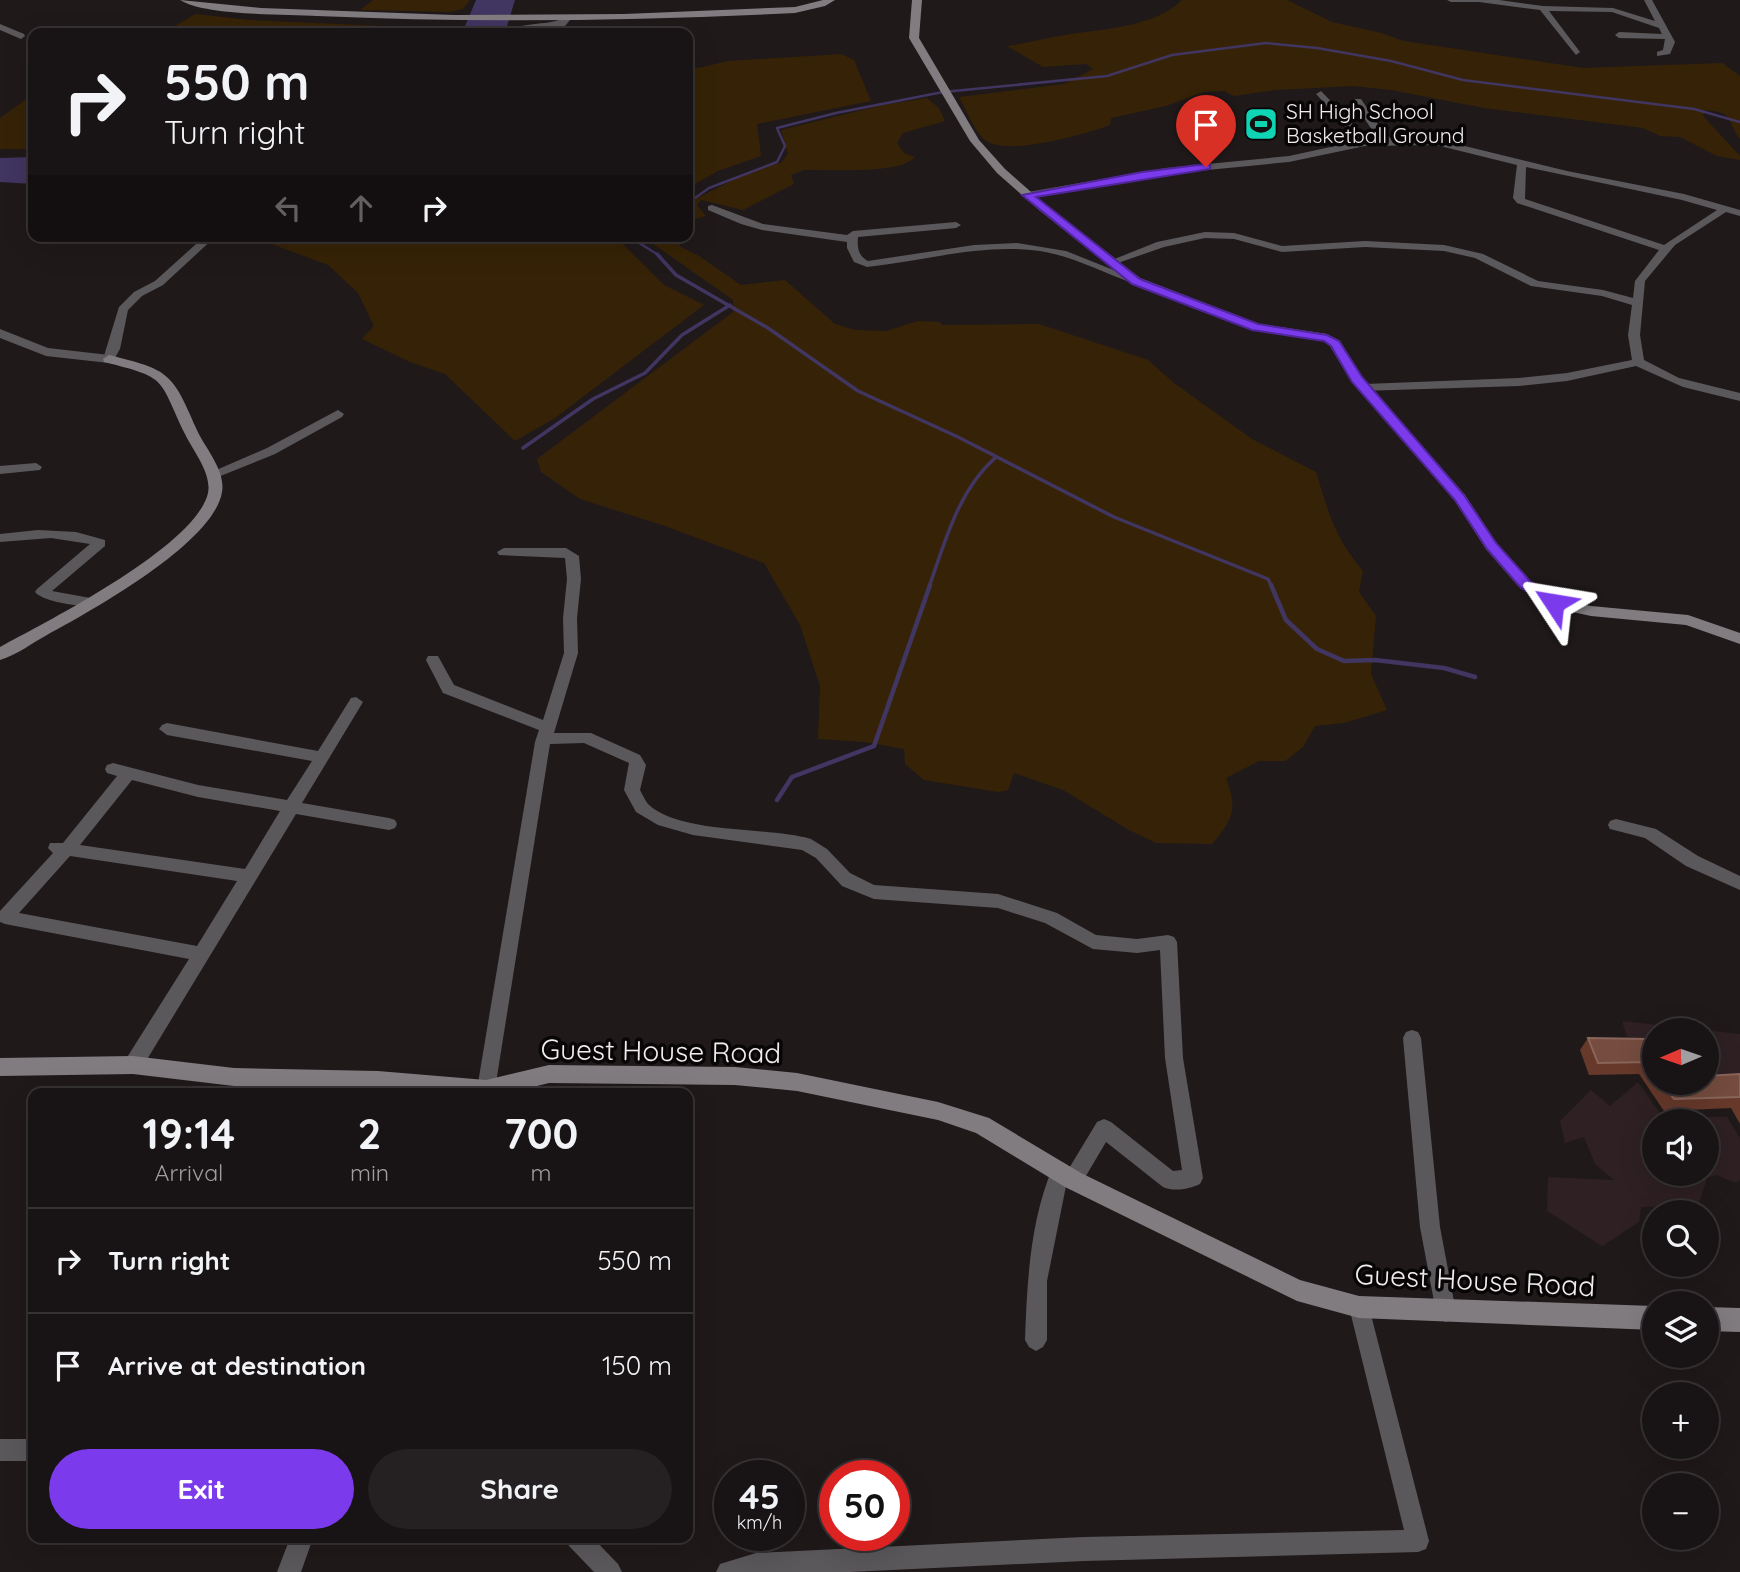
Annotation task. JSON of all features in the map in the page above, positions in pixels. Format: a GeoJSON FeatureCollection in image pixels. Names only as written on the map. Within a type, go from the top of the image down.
{"type":"FeatureCollection","features":[{"type":"Feature","properties":{"kind":"main road"},"geometry":{"type":"LineString","coordinates":[[185,0],[267,9],[458,20],[566,20],[795,10],[830,0]]}},
{"type":"Feature","properties":{"kind":"main road"},"geometry":{"type":"LineString","coordinates":[[916,0],[914,38],[975,141],[1028,195],[1136,281],[1256,327],[1327,338],[1335,344],[1365,388],[1460,498],[1491,546],[1525,584],[1554,603],[1591,611],[1688,620],[1740,639]]}},
{"type":"Feature","properties":{"kind":"main road"},"geometry":{"type":"LineString","coordinates":[[0,654],[91,602],[186,538],[205,515],[215,495],[213,474],[167,379],[146,368],[108,359]]}},
{"type":"Feature","properties":{"kind":"main road","name":"Guest House Road"},"geometry":{"type":"LineString","coordinates":[[0,1067],[133,1065],[234,1077],[378,1080],[474,1088]]}},
{"type":"Feature","properties":{"kind":"main road","name":"Guest House Road"},"geometry":{"type":"LineString","coordinates":[[490,1088],[549,1074],[735,1076],[797,1082],[938,1111],[982,1125],[1067,1177],[1297,1290],[1359,1307],[1642,1318]]}},
{"type":"Feature","properties":{"kind":"main road"},"geometry":{"type":"LineString","coordinates":[[1719,1319],[1740,1320]]}},
{"type":"Feature","properties":{"kind":"street"},"geometry":{"type":"LineString","coordinates":[[1451,0],[1479,0],[1544,8],[1613,10],[1662,26]]}},
{"type":"Feature","properties":{"kind":"street"},"geometry":{"type":"LineString","coordinates":[[1648,0],[1668,37],[1670,47],[1667,52],[1660,54]]}},
{"type":"Feature","properties":{"kind":"street"},"geometry":{"type":"LineString","coordinates":[[1544,8],[1576,52]]}},
{"type":"Feature","properties":{"kind":"street"},"geometry":{"type":"LineString","coordinates":[[518,28],[562,24],[566,20]]}},
{"type":"Feature","properties":{"kind":"street"},"geometry":{"type":"LineString","coordinates":[[0,27],[21,36]]}},
{"type":"Feature","properties":{"kind":"street"},"geometry":{"type":"LineString","coordinates":[[1619,35],[1668,37]]}},
{"type":"Feature","properties":{"kind":"street"},"geometry":{"type":"LineString","coordinates":[[1321,94],[1365,143]]}},
{"type":"Feature","properties":{"kind":"street"},"geometry":{"type":"LineString","coordinates":[[1358,101],[1373,125],[1389,142]]}},
{"type":"Feature","properties":{"kind":"street"},"geometry":{"type":"LineString","coordinates":[[1028,195],[1166,172],[1289,159],[1365,143],[1443,143],[1522,163],[1665,192],[1740,213]]}},
{"type":"Feature","properties":{"kind":"street"},"geometry":{"type":"LineString","coordinates":[[1522,163],[1518,198],[1521,201],[1666,249]]}},
{"type":"Feature","properties":{"kind":"street"},"geometry":{"type":"LineString","coordinates":[[712,208],[743,221],[784,231],[852,239]]}},
{"type":"Feature","properties":{"kind":"street"},"geometry":{"type":"LineString","coordinates":[[1638,362],[1634,335],[1640,281],[1671,243],[1726,208]]}},
{"type":"Feature","properties":{"kind":"street"},"geometry":{"type":"LineString","coordinates":[[956,225],[853,234],[852,248],[858,260],[867,264],[940,253],[1017,246],[1041,248],[1136,281]]}},
{"type":"Feature","properties":{"kind":"street"},"geometry":{"type":"LineString","coordinates":[[1112,262],[1161,244],[1205,235],[1234,236],[1282,249],[1365,244],[1444,248],[1479,256],[1535,284],[1603,293],[1638,303]]}},
{"type":"Feature","properties":{"kind":"street"},"geometry":{"type":"LineString","coordinates":[[0,332],[33,349],[108,359],[114,349],[123,309],[138,294],[159,284],[204,242]]}},
{"type":"Feature","properties":{"kind":"street"},"geometry":{"type":"LineString","coordinates":[[1365,388],[1519,382],[1567,377],[1638,362],[1684,386],[1740,397]]}},
{"type":"Feature","properties":{"kind":"street"},"geometry":{"type":"LineString","coordinates":[[213,474],[271,451],[338,414]]}},
{"type":"Feature","properties":{"kind":"street"},"geometry":{"type":"LineString","coordinates":[[0,470],[36,467]]}},
{"type":"Feature","properties":{"kind":"street"},"geometry":{"type":"LineString","coordinates":[[0,538],[42,534],[86,536],[100,543],[42,592],[45,595],[91,602]]}},
{"type":"Feature","properties":{"kind":"street"},"geometry":{"type":"LineString","coordinates":[[486,1088],[545,733],[571,653],[570,618],[574,565],[572,556],[566,552],[504,552]]}},
{"type":"Feature","properties":{"kind":"street"},"geometry":{"type":"LineString","coordinates":[[433,660],[448,689],[545,733],[586,737],[635,759],[638,765],[632,786],[637,802],[644,810],[678,827],[792,840],[815,848],[831,862],[840,875],[856,886],[874,891],[998,901],[1051,918],[1093,942],[1137,946],[1168,942],[1174,1058],[1194,1178],[1170,1181],[1104,1128],[1067,1177],[1048,1218],[1037,1281],[1036,1340]]}},
{"type":"Feature","properties":{"kind":"street"},"geometry":{"type":"LineString","coordinates":[[133,1065],[356,702]]}},
{"type":"Feature","properties":{"kind":"street"},"geometry":{"type":"LineString","coordinates":[[167,729],[321,757]]}},
{"type":"Feature","properties":{"kind":"street"},"geometry":{"type":"LineString","coordinates":[[200,954],[5,917],[121,771],[198,792],[389,824]]}},
{"type":"Feature","properties":{"kind":"street"},"geometry":{"type":"LineString","coordinates":[[1616,825],[1650,833],[1692,861],[1740,883]]}},
{"type":"Feature","properties":{"kind":"street"},"geometry":{"type":"LineString","coordinates":[[61,848],[248,876]]}},
{"type":"Feature","properties":{"kind":"street"},"geometry":{"type":"LineString","coordinates":[[1412,1038],[1430,1227],[1446,1312]]}},
{"type":"Feature","properties":{"kind":"street"},"geometry":{"type":"LineString","coordinates":[[728,1572],[756,1565],[1084,1549],[1418,1541],[1359,1307]]}},
{"type":"Feature","properties":{"kind":"street"},"geometry":{"type":"LineString","coordinates":[[0,1450],[28,1450]]}},
{"type":"Feature","properties":{"kind":"street"},"geometry":{"type":"LineString","coordinates":[[289,1572],[300,1543]]}},
{"type":"Feature","properties":{"kind":"street"},"geometry":{"type":"LineString","coordinates":[[582,1543],[610,1572]]}},
{"type":"Feature","properties":{"kind":"shaded area"},"geometry":{"type":"Polygon","coordinates":[[[373,0],[470,0],[463,9],[450,12],[360,10],[373,0]]]}},
{"type":"Feature","properties":{"kind":"shaded area"},"geometry":{"type":"Polygon","coordinates":[[[476,0],[515,0],[507,28],[464,28],[476,0]]]}},
{"type":"Feature","properties":{"kind":"shaded area"},"geometry":{"type":"Polygon","coordinates":[[[1182,0],[1287,0],[1332,22],[1404,41],[1583,68],[1722,63],[1740,76],[1740,139],[1726,115],[1705,110],[1703,116],[1740,156],[1740,160],[1717,156],[1680,137],[1660,136],[1643,128],[1484,108],[1391,90],[1353,86],[1276,90],[1234,96],[1224,91],[1204,92],[1166,106],[1111,118],[1110,125],[1083,134],[1008,146],[994,144],[980,135],[959,97],[1064,84],[1093,69],[1086,64],[1043,67],[1007,46],[1130,25],[1159,16],[1182,0]]]}},
{"type":"Feature","properties":{"kind":"shaded area"},"geometry":{"type":"Polygon","coordinates":[[[195,14],[250,20],[429,28],[172,28],[195,14]]]}},
{"type":"Feature","properties":{"kind":"shaded area"},"geometry":{"type":"Polygon","coordinates":[[[841,54],[854,60],[871,101],[757,124],[761,156],[718,171],[693,185],[693,68],[728,61],[841,54]]]}},
{"type":"Feature","properties":{"kind":"shaded area"},"geometry":{"type":"Polygon","coordinates":[[[28,98],[28,149],[0,149],[0,118],[28,98]]]}},
{"type":"Feature","properties":{"kind":"shaded area"},"geometry":{"type":"Polygon","coordinates":[[[927,98],[939,108],[945,121],[903,133],[897,143],[904,153],[915,157],[907,163],[879,169],[804,170],[791,175],[794,184],[743,210],[701,200],[697,205],[706,216],[693,220],[693,202],[697,198],[753,170],[781,163],[788,154],[781,130],[883,105],[927,98]]]}},
{"type":"Feature","properties":{"kind":"shaded area"},"geometry":{"type":"Polygon","coordinates":[[[28,157],[28,184],[0,182],[0,158],[28,157]]]}},
{"type":"Feature","properties":{"kind":"shaded area"},"geometry":{"type":"Polygon","coordinates":[[[266,242],[621,242],[664,285],[704,305],[555,418],[515,441],[445,374],[410,362],[362,339],[374,326],[358,293],[328,265],[266,242]]]}},
{"type":"Feature","properties":{"kind":"shaded area"},"geometry":{"type":"Polygon","coordinates":[[[651,242],[681,242],[679,246],[699,256],[741,285],[785,280],[835,324],[855,330],[886,331],[918,321],[940,322],[942,325],[1039,324],[1148,360],[1174,383],[1252,439],[1316,472],[1339,535],[1363,571],[1359,592],[1376,616],[1371,674],[1387,710],[1344,723],[1315,726],[1303,747],[1285,761],[1259,761],[1226,778],[1232,798],[1231,814],[1225,828],[1212,844],[1156,843],[1063,790],[1014,773],[1008,790],[998,792],[924,780],[905,764],[904,749],[865,742],[818,739],[820,686],[800,625],[764,563],[665,526],[580,499],[541,472],[537,459],[733,312],[733,300],[651,242]]]}},
{"type":"Feature","properties":{"kind":"shaded area"},"geometry":{"type":"Polygon","coordinates":[[[1622,1021],[1642,1023],[1642,1054],[1631,1049],[1622,1021]]]}},
{"type":"Feature","properties":{"kind":"shaded area"},"geometry":{"type":"Polygon","coordinates":[[[1719,1032],[1740,1034],[1740,1075],[1719,1080],[1719,1032]]]}},
{"type":"Feature","properties":{"kind":"shaded area"},"geometry":{"type":"Polygon","coordinates":[[[1638,1082],[1642,1088],[1642,1096],[1648,1096],[1657,1109],[1642,1109],[1642,1186],[1704,1186],[1700,1200],[1642,1200],[1639,1222],[1602,1246],[1547,1211],[1548,1177],[1614,1180],[1595,1164],[1584,1137],[1565,1143],[1560,1121],[1591,1090],[1610,1106],[1638,1082]]]}},
{"type":"Feature","properties":{"kind":"shaded area"},"geometry":{"type":"Polygon","coordinates":[[[1719,1117],[1727,1117],[1740,1138],[1740,1180],[1735,1183],[1719,1176],[1719,1117]]]}},
{"type":"Feature","properties":{"kind":"building"},"geometry":{"type":"Polygon","coordinates":[[[1588,1038],[1642,1039],[1642,1062],[1598,1063],[1588,1038]]]}},
{"type":"Feature","properties":{"kind":"building"},"geometry":{"type":"Polygon","coordinates":[[[1740,1074],[1740,1097],[1674,1099],[1672,1096],[1718,1096],[1719,1075],[1740,1074]]]}},
{"type":"Feature","properties":{"kind":"waterway"},"geometry":{"type":"LineString","coordinates":[[693,199],[709,188],[777,162],[785,146],[777,128],[836,113],[943,92],[1107,76],[1172,55],[1266,43],[1317,48],[1391,61],[1463,80],[1694,109],[1740,122]]}},
{"type":"Feature","properties":{"kind":"waterway"},"geometry":{"type":"LineString","coordinates":[[638,242],[657,254]]}},
{"type":"Feature","properties":{"kind":"waterway"},"geometry":{"type":"LineString","coordinates":[[657,254],[676,275],[729,306]]}},
{"type":"Feature","properties":{"kind":"waterway"},"geometry":{"type":"LineString","coordinates":[[523,448],[593,399],[645,373],[682,335],[729,306]]}},
{"type":"Feature","properties":{"kind":"waterway"},"geometry":{"type":"LineString","coordinates":[[729,306],[768,328],[858,391],[958,437],[1114,517],[1268,579],[1271,585]]}},
{"type":"Feature","properties":{"kind":"waterway"},"geometry":{"type":"LineString","coordinates":[[929,587],[962,501],[982,471],[995,458]]}},
{"type":"Feature","properties":{"kind":"waterway"},"geometry":{"type":"LineString","coordinates":[[777,800],[792,777],[874,746],[930,585]]}},
{"type":"Feature","properties":{"kind":"waterway"},"geometry":{"type":"LineString","coordinates":[[1271,585],[1286,620],[1317,649],[1344,661],[1375,660],[1444,668],[1475,677]]}},
{"type":"Feature","properties":{"kind":"place","name":"SH High School Basketball Ground"},"geometry":{"type":"Point","coordinates":[1261,124]}},
{"type":"Feature","properties":{"kind":"route"},"geometry":{"type":"LineString","coordinates":[[1206,167],[1028,195],[1136,281],[1256,327],[1327,338],[1335,344],[1357,379],[1460,498],[1491,546],[1525,584],[1554,603]]}}]}
